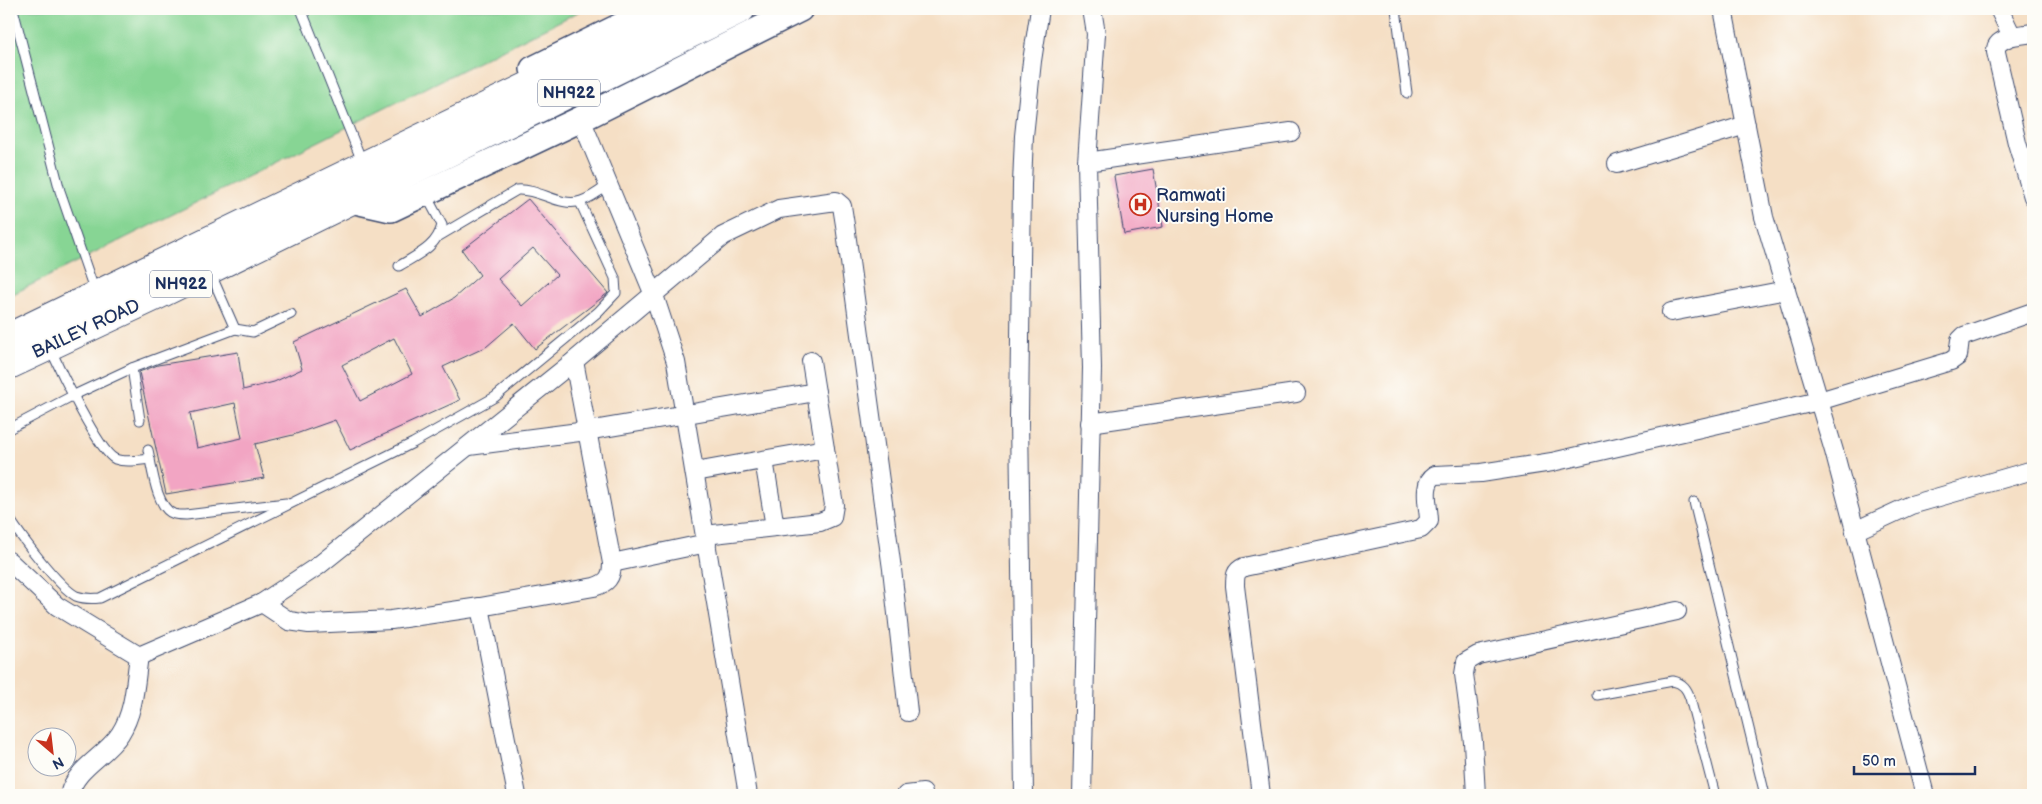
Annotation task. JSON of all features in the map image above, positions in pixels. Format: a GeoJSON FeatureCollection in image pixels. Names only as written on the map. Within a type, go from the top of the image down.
{"type":"FeatureCollection","features":[{"type":"Feature","properties":{"kind":"highway","name":"NH922"},"geometry":{"type":"LineString","coordinates":[[342,190],[688,9]]}},
{"type":"Feature","properties":{"kind":"highway","name":"NH922"},"geometry":{"type":"LineString","coordinates":[[342,190],[740,9]]}},
{"type":"Feature","properties":{"kind":"highway","name":"BAILEY ROAD"},"geometry":{"type":"LineString","coordinates":[[9,337],[96,295],[342,190]]}},
{"type":"Feature","properties":{"kind":"highway","name":"BAILEY ROAD"},"geometry":{"type":"LineString","coordinates":[[9,364],[209,270],[342,190]]}},
{"type":"Feature","properties":{"kind":"main road"},"geometry":{"type":"LineString","coordinates":[[655,9],[345,160],[342,190],[391,209],[581,119],[800,9]]}},
{"type":"Feature","properties":{"kind":"street"},"geometry":{"type":"LineString","coordinates":[[1024,795],[1020,427],[1022,184],[1024,136],[1040,9]]}},
{"type":"Feature","properties":{"kind":"street"},"geometry":{"type":"LineString","coordinates":[[1082,795],[1092,368],[1087,162],[1096,34],[1092,9]]}},
{"type":"Feature","properties":{"kind":"street"},"geometry":{"type":"LineString","coordinates":[[1723,9],[1764,217],[1819,401],[1925,795]]}},
{"type":"Feature","properties":{"kind":"street"},"geometry":{"type":"LineString","coordinates":[[1999,9],[2012,36]]}},
{"type":"Feature","properties":{"kind":"street"},"geometry":{"type":"LineString","coordinates":[[2033,33],[2012,36],[1998,43],[1995,49],[2017,143],[2033,197]]}},
{"type":"Feature","properties":{"kind":"street"},"geometry":{"type":"LineString","coordinates":[[581,119],[654,295],[676,362],[748,795]]}},
{"type":"Feature","properties":{"kind":"street"},"geometry":{"type":"LineString","coordinates":[[1617,164],[1746,125]]}},
{"type":"Feature","properties":{"kind":"street"},"geometry":{"type":"LineString","coordinates":[[1087,162],[1291,132]]}},
{"type":"Feature","properties":{"kind":"street"},"geometry":{"type":"LineString","coordinates":[[139,656],[262,603],[318,566],[574,361],[723,236],[779,209],[836,201],[842,206],[892,569],[908,712]]}},
{"type":"Feature","properties":{"kind":"street"},"geometry":{"type":"LineString","coordinates":[[1671,312],[1786,290]]}},
{"type":"Feature","properties":{"kind":"street"},"geometry":{"type":"LineString","coordinates":[[1261,795],[1235,586],[1235,576],[1238,570],[1421,529],[1428,521],[1428,482],[1435,475],[1481,473],[1552,462],[1819,401],[1951,362],[1958,356],[1960,340],[1964,336],[2033,312]]}},
{"type":"Feature","properties":{"kind":"street"},"geometry":{"type":"LineString","coordinates":[[262,603],[289,621],[309,624],[391,620],[480,608],[594,587],[607,581],[612,571],[612,564],[574,361]]}},
{"type":"Feature","properties":{"kind":"street"},"geometry":{"type":"LineString","coordinates":[[612,564],[706,539],[775,527],[820,522],[832,517],[834,505],[811,361]]}},
{"type":"Feature","properties":{"kind":"street"},"geometry":{"type":"LineString","coordinates":[[469,446],[686,416],[816,392]]}},
{"type":"Feature","properties":{"kind":"street"},"geometry":{"type":"LineString","coordinates":[[1090,423],[1296,393]]}},
{"type":"Feature","properties":{"kind":"street"},"geometry":{"type":"LineString","coordinates":[[695,472],[825,449]]}},
{"type":"Feature","properties":{"kind":"street"},"geometry":{"type":"LineString","coordinates":[[764,460],[775,527]]}},
{"type":"Feature","properties":{"kind":"street"},"geometry":{"type":"LineString","coordinates":[[1855,531],[1911,505],[2033,470]]}},
{"type":"Feature","properties":{"kind":"street"},"geometry":{"type":"LineString","coordinates":[[11,566],[57,606],[139,656]]}},
{"type":"Feature","properties":{"kind":"street"},"geometry":{"type":"LineString","coordinates":[[480,608],[517,795]]}},
{"type":"Feature","properties":{"kind":"street"},"geometry":{"type":"LineString","coordinates":[[1476,795],[1473,742],[1464,674],[1466,662],[1478,655],[1677,611]]}},
{"type":"Feature","properties":{"kind":"street"},"geometry":{"type":"LineString","coordinates":[[69,795],[76,779],[119,736],[129,718],[139,656]]}},
{"type":"Feature","properties":{"kind":"street"},"geometry":{"type":"LineString","coordinates":[[906,795],[923,793]]}},
{"type":"Feature","properties":{"kind":"lane"},"geometry":{"type":"LineString","coordinates":[[13,9],[60,191],[96,295]]}},
{"type":"Feature","properties":{"kind":"lane"},"geometry":{"type":"LineString","coordinates":[[301,9],[359,154]]}},
{"type":"Feature","properties":{"kind":"lane"},"geometry":{"type":"LineString","coordinates":[[1396,9],[1407,94]]}},
{"type":"Feature","properties":{"kind":"lane"},"geometry":{"type":"LineString","coordinates":[[399,266],[425,251],[439,236],[517,190],[535,191],[571,203],[580,202],[592,197],[608,185]]}},
{"type":"Feature","properties":{"kind":"lane"},"geometry":{"type":"LineString","coordinates":[[425,193],[442,225],[439,236]]}},
{"type":"Feature","properties":{"kind":"lane"},"geometry":{"type":"LineString","coordinates":[[9,518],[30,548],[67,589],[76,596],[92,599],[107,595],[413,443],[495,397],[598,312],[616,293],[615,278],[580,202]]}},
{"type":"Feature","properties":{"kind":"lane"},"geometry":{"type":"LineString","coordinates":[[209,270],[236,329]]}},
{"type":"Feature","properties":{"kind":"lane"},"geometry":{"type":"LineString","coordinates":[[9,429],[72,396],[132,368],[236,329],[244,332],[253,332],[290,314]]}},
{"type":"Feature","properties":{"kind":"lane"},"geometry":{"type":"LineString","coordinates":[[49,346],[72,396],[111,457],[122,461],[150,459]]}},
{"type":"Feature","properties":{"kind":"lane"},"geometry":{"type":"LineString","coordinates":[[132,368],[140,420]]}},
{"type":"Feature","properties":{"kind":"lane"},"geometry":{"type":"LineString","coordinates":[[148,450],[159,497],[163,505],[175,514],[186,515],[294,502]]}},
{"type":"Feature","properties":{"kind":"lane"},"geometry":{"type":"LineString","coordinates":[[1694,502],[1765,795]]}},
{"type":"Feature","properties":{"kind":"lane"},"geometry":{"type":"LineString","coordinates":[[1598,695],[1673,681],[1680,682],[1687,690],[1690,698],[1715,795]]}},
{"type":"Feature","properties":{"kind":"green space"},"geometry":{"type":"Polygon","coordinates":[[[9,9],[584,9],[9,296],[9,9]]]}},
{"type":"Feature","properties":{"kind":"building"},"geometry":{"type":"Polygon","coordinates":[[[1153,169],[1163,227],[1124,234],[1114,176],[1153,169]]]}},
{"type":"Feature","properties":{"kind":"building"},"geometry":{"type":"Polygon","coordinates":[[[528,199],[608,293],[535,349],[514,323],[486,347],[443,367],[460,400],[350,450],[335,420],[293,435],[255,444],[264,478],[166,494],[139,372],[158,365],[238,352],[243,390],[274,382],[302,369],[294,342],[406,289],[422,317],[454,298],[480,275],[462,250],[528,199]],[[533,248],[498,279],[522,306],[557,275],[533,248]],[[394,338],[342,365],[360,401],[412,374],[394,338]],[[235,403],[190,413],[197,448],[242,438],[235,403]]]}},
{"type":"Feature","properties":{"kind":"place","name":"Ramwati Nursing Home"},"geometry":{"type":"Point","coordinates":[1140,205]}}]}
